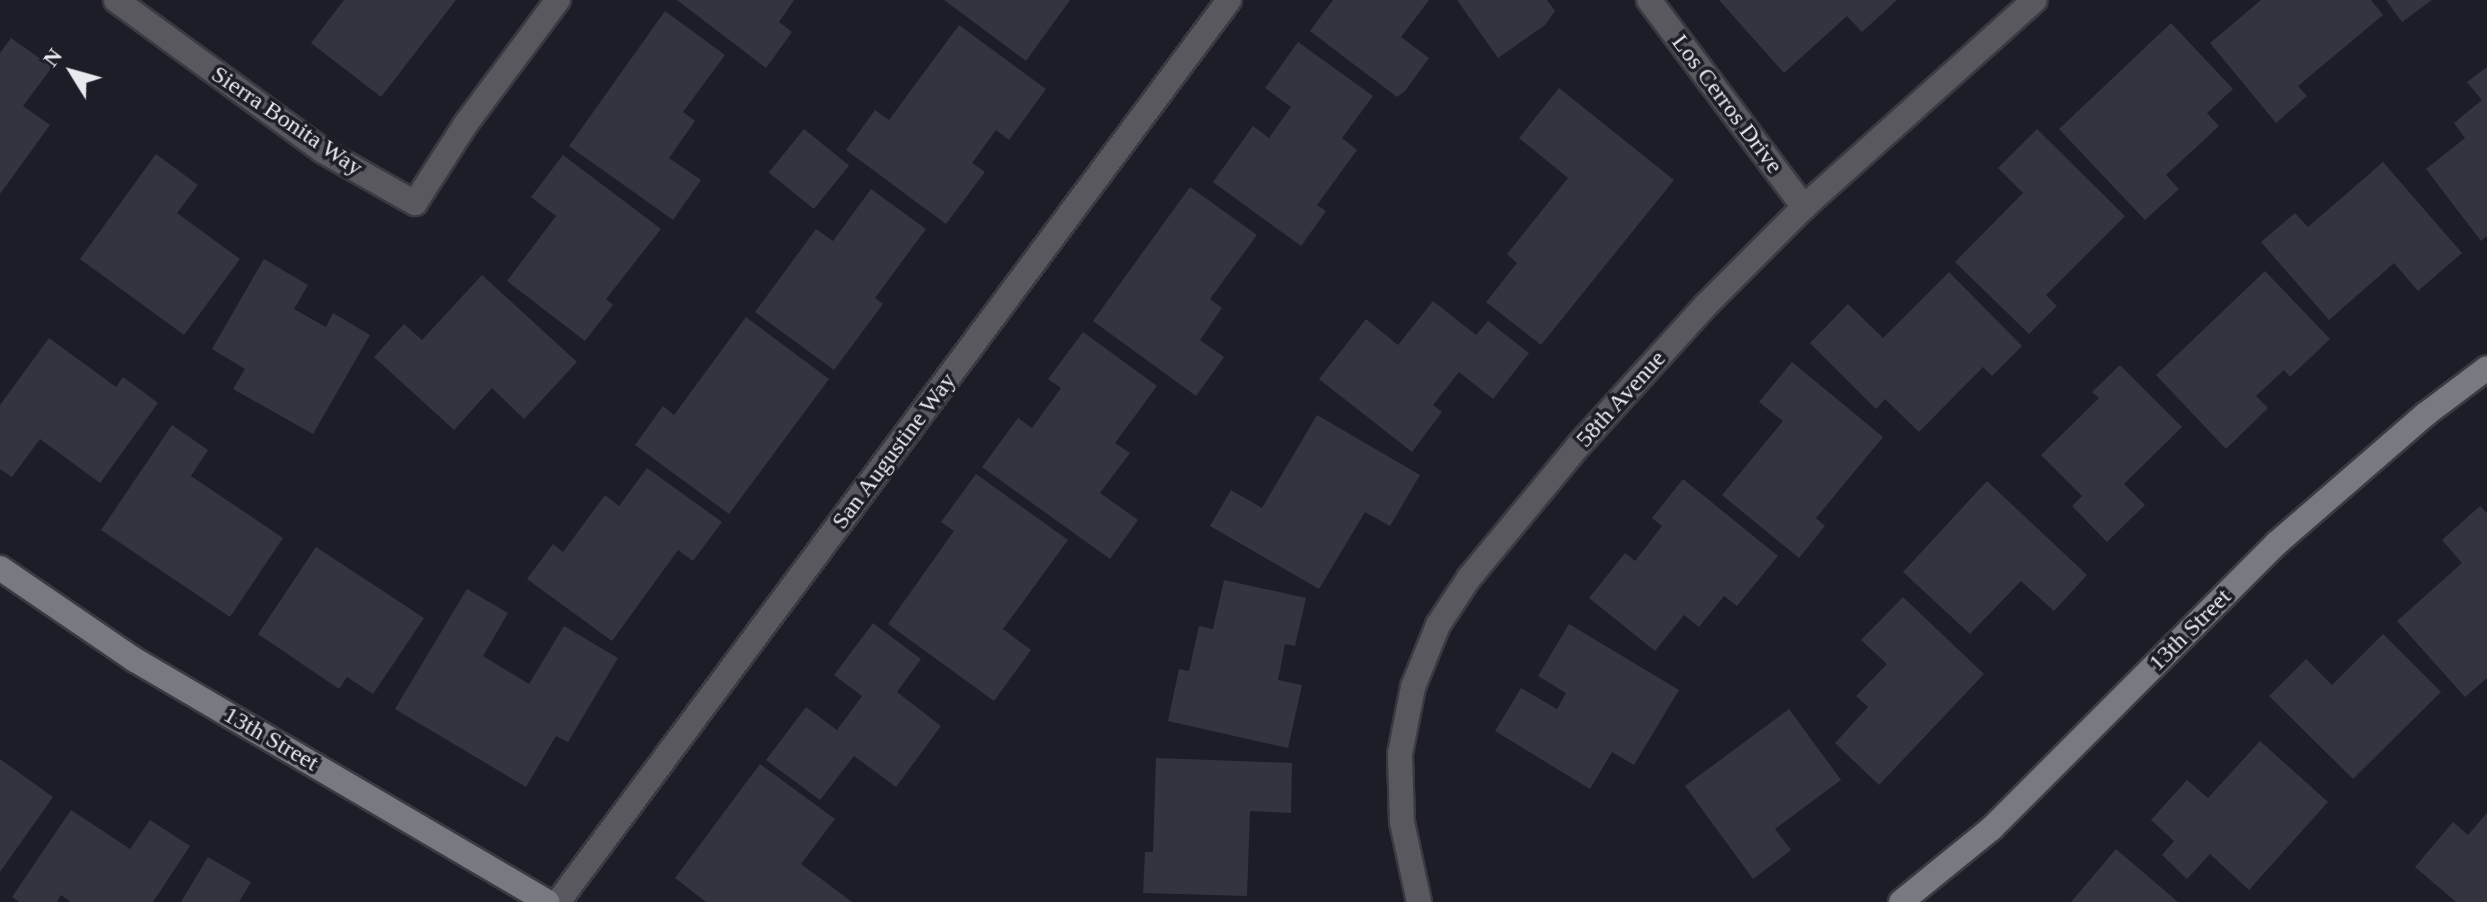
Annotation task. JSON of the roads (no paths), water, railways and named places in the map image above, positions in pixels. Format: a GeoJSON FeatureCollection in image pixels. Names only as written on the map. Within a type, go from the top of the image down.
{"type":"FeatureCollection","features":[{"type":"Feature","properties":{"kind":"street","name":"Sierra Bonita Way"},"geometry":{"type":"LineString","coordinates":[[116,0],[323,151],[415,203],[465,125],[558,0]]}},
{"type":"Feature","properties":{"kind":"street","name":"San Augustine Way"},"geometry":{"type":"LineString","coordinates":[[558,902],[1229,0]]}},
{"type":"Feature","properties":{"kind":"street","name":"Los Cerros Drive"},"geometry":{"type":"LineString","coordinates":[[1649,0],[1804,207]]}},
{"type":"Feature","properties":{"kind":"street","name":"58th Avenue"},"geometry":{"type":"LineString","coordinates":[[1419,902],[1402,822],[1400,754],[1413,687],[1438,625],[1469,578],[1579,445],[1706,305],[1804,207],[2035,0]]}},
{"type":"Feature","properties":{"kind":"street","name":"13th Street"},"geometry":{"type":"LineString","coordinates":[[1901,902],[1992,828],[2277,543],[2426,414],[2487,368]]}},
{"type":"Feature","properties":{"kind":"street","name":"13th Street"},"geometry":{"type":"LineString","coordinates":[[0,568],[135,660],[547,902]]}}]}
